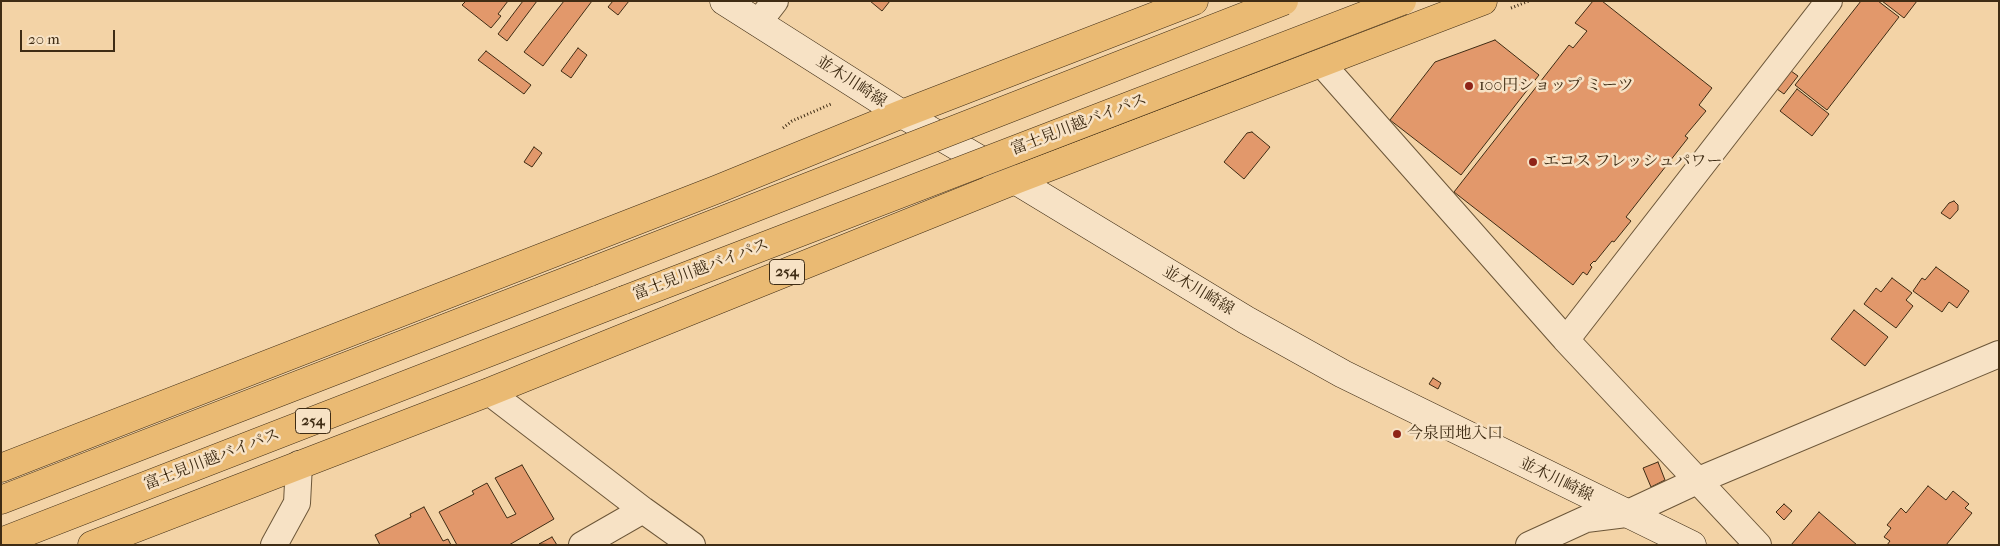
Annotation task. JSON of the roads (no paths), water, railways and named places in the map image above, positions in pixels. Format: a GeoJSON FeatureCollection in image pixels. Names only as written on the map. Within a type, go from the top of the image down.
{"type":"FeatureCollection","features":[{"type":"Feature","properties":{"kind":"highway"},"geometry":{"type":"LineString","coordinates":[[1,468],[718,190],[902,114],[1194,1]]}},
{"type":"Feature","properties":{"kind":"highway","name":"254"},"geometry":{"type":"LineString","coordinates":[[1,500],[1284,1]]}},
{"type":"Feature","properties":{"kind":"highway","name":"富士見川越バイパス"},"geometry":{"type":"LineString","coordinates":[[1,542],[1402,1]]}},
{"type":"Feature","properties":{"kind":"highway","name":"254"},"geometry":{"type":"LineString","coordinates":[[92,545],[489,392],[1015,180],[1483,1]]}},
{"type":"Feature","properties":{"kind":"main road","name":"並木川崎線"},"geometry":{"type":"LineString","coordinates":[[724,1],[902,114],[1238,315],[1343,374],[1692,545]]}},
{"type":"Feature","properties":{"kind":"street"},"geometry":{"type":"LineString","coordinates":[[758,23],[775,1]]}},
{"type":"Feature","properties":{"kind":"street"},"geometry":{"type":"LineString","coordinates":[[1566,340],[1829,1]]}},
{"type":"Feature","properties":{"kind":"street"},"geometry":{"type":"LineString","coordinates":[[1322,64],[1566,340],[1758,545]]}},
{"type":"Feature","properties":{"kind":"street"},"geometry":{"type":"LineString","coordinates":[[1529,545],[1586,519],[1626,514],[1699,480],[1999,354]]}},
{"type":"Feature","properties":{"kind":"street"},"geometry":{"type":"LineString","coordinates":[[489,392],[643,510],[692,545]]}},
{"type":"Feature","properties":{"kind":"street"},"geometry":{"type":"LineString","coordinates":[[274,545],[297,503],[299,464]]}},
{"type":"Feature","properties":{"kind":"street"},"geometry":{"type":"LineString","coordinates":[[582,545],[643,510]]}},
{"type":"Feature","properties":{"kind":"place","name":"100円ショップ ミーツ"},"geometry":{"type":"Point","coordinates":[1469,86]}},
{"type":"Feature","properties":{"kind":"place","name":"エコス フレッシュパワー"},"geometry":{"type":"Point","coordinates":[1533,162]}},
{"type":"Feature","properties":{"kind":"place","name":"今泉団地入口"},"geometry":{"type":"Point","coordinates":[1397,434]}}]}
